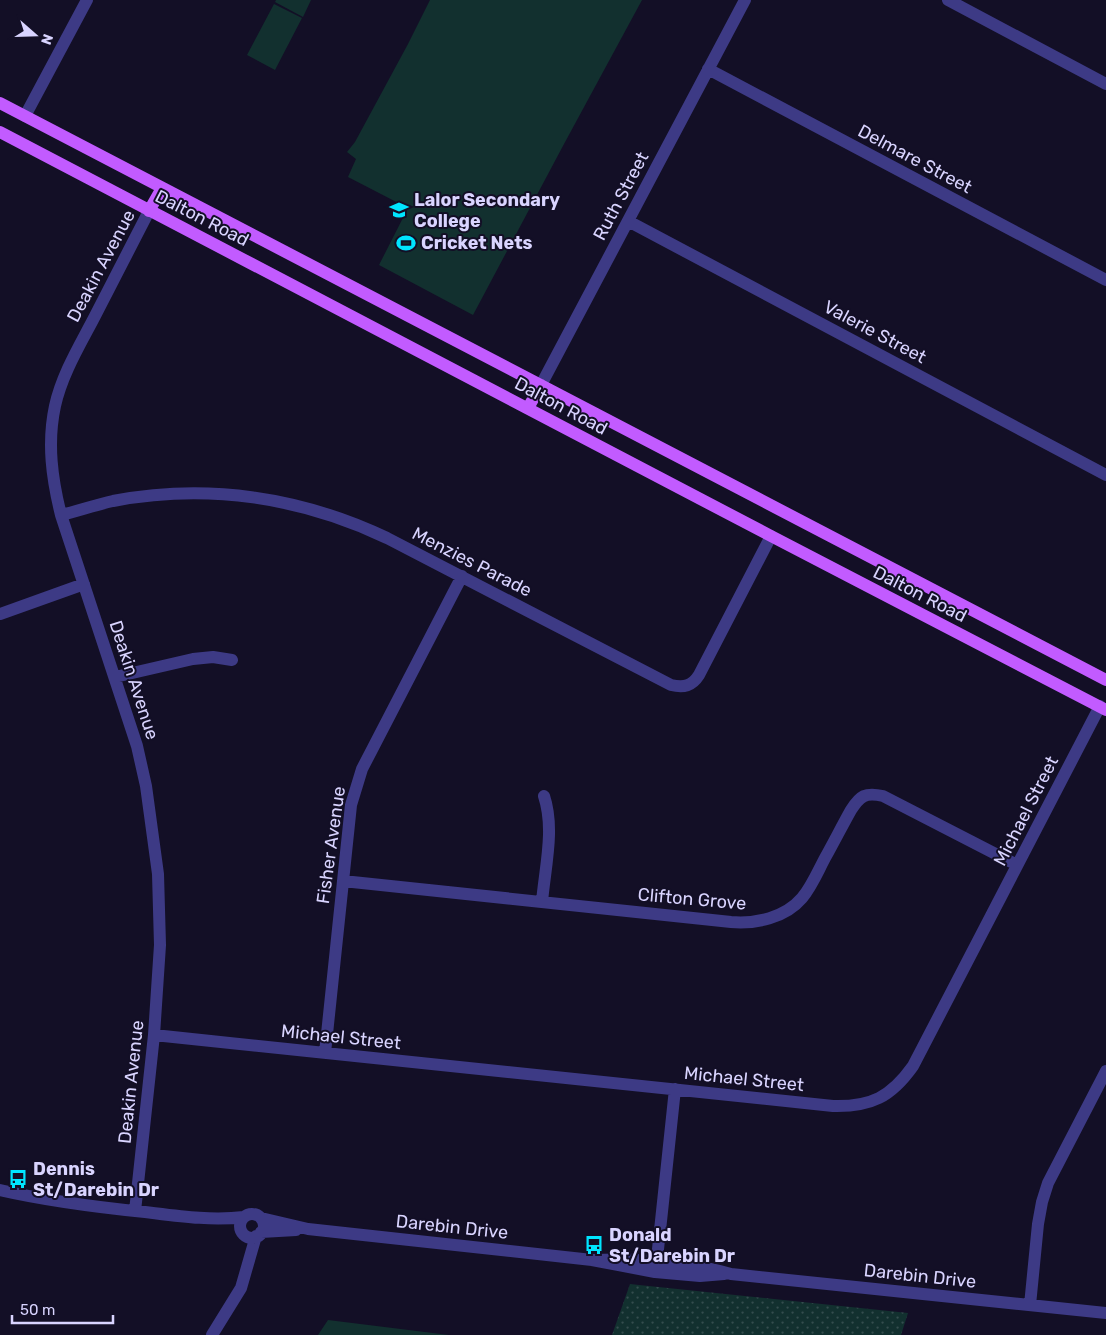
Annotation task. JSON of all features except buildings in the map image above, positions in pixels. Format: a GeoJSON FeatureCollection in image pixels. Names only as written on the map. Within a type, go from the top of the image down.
{"type":"FeatureCollection","features":[{"type":"Feature","properties":{"kind":"main road","name":"Dalton Road"},"geometry":{"type":"LineString","coordinates":[[0,103],[1106,680]]}},
{"type":"Feature","properties":{"kind":"main road","name":"Dalton Road"},"geometry":{"type":"LineString","coordinates":[[0,132],[1103,708]]}},
{"type":"Feature","properties":{"kind":"main road","name":"Deakin Avenue"},"geometry":{"type":"LineString","coordinates":[[150,211],[162,188]]}},
{"type":"Feature","properties":{"kind":"main road","name":"Ruth Street"},"geometry":{"type":"LineString","coordinates":[[528,408],[540,385]]}},
{"type":"Feature","properties":{"kind":"street"},"geometry":{"type":"LineString","coordinates":[[25,116],[87,0]]}},
{"type":"Feature","properties":{"kind":"street","name":"Ruth Street"},"geometry":{"type":"LineString","coordinates":[[540,385],[745,0]]}},
{"type":"Feature","properties":{"kind":"street"},"geometry":{"type":"LineString","coordinates":[[948,0],[1106,84]]}},
{"type":"Feature","properties":{"kind":"street","name":"Delmare Street"},"geometry":{"type":"LineString","coordinates":[[708,69],[1106,280]]}},
{"type":"Feature","properties":{"kind":"street","name":"Deakin Avenue"},"geometry":{"type":"LineString","coordinates":[[134,1211],[154,1035],[160,945],[158,874],[146,786],[137,746],[116,677],[61,515],[51,468],[51,432],[55,406],[65,376],[150,211]]}},
{"type":"Feature","properties":{"kind":"street","name":"Valerie Street"},"geometry":{"type":"LineString","coordinates":[[628,221],[1106,475]]}},
{"type":"Feature","properties":{"kind":"street","name":"Menzies Parade"},"geometry":{"type":"LineString","coordinates":[[61,515],[111,502],[158,495],[218,493],[255,496],[291,503],[359,524],[671,685],[680,687],[695,682],[771,536]]}},
{"type":"Feature","properties":{"kind":"street","name":"Fisher Avenue"},"geometry":{"type":"LineString","coordinates":[[325,1052],[351,805],[362,769],[462,576]]}},
{"type":"Feature","properties":{"kind":"street"},"geometry":{"type":"LineString","coordinates":[[0,614],[84,584]]}},
{"type":"Feature","properties":{"kind":"street"},"geometry":{"type":"LineString","coordinates":[[116,677],[193,659],[213,657],[232,660]]}},
{"type":"Feature","properties":{"kind":"street","name":"Michael Street"},"geometry":{"type":"LineString","coordinates":[[154,1035],[848,1106],[875,1101],[897,1087],[913,1066],[1017,865],[1103,708]]}},
{"type":"Feature","properties":{"kind":"street","name":"Clifton Grove"},"geometry":{"type":"LineString","coordinates":[[343,881],[746,923],[768,918],[789,909],[802,898],[813,882],[850,810],[858,799],[866,794],[883,796],[1017,865]]}},
{"type":"Feature","properties":{"kind":"street"},"geometry":{"type":"LineString","coordinates":[[542,902],[550,825],[544,796]]}},
{"type":"Feature","properties":{"kind":"street"},"geometry":{"type":"LineString","coordinates":[[1030,1305],[1042,1202],[1054,1171],[1106,1071]]}},
{"type":"Feature","properties":{"kind":"street"},"geometry":{"type":"LineString","coordinates":[[656,1266],[675,1089]]}},
{"type":"Feature","properties":{"kind":"street","name":"Darebin Drive"},"geometry":{"type":"LineString","coordinates":[[0,1190],[75,1204],[134,1211],[202,1218],[229,1219],[244,1217]]}},
{"type":"Feature","properties":{"kind":"street"},"geometry":{"type":"LineString","coordinates":[[212,1335],[242,1288],[251,1234],[264,1225],[260,1218],[254,1214],[244,1217],[240,1226],[251,1234]]}},
{"type":"Feature","properties":{"kind":"street","name":"Darebin Drive"},"geometry":{"type":"LineString","coordinates":[[202,1218],[251,1234],[308,1229]]}},
{"type":"Feature","properties":{"kind":"street","name":"Darebin Drive"},"geometry":{"type":"LineString","coordinates":[[260,1218],[308,1229],[592,1260],[628,1258],[656,1266],[698,1265],[731,1274],[1106,1313]]}},
{"type":"Feature","properties":{"kind":"green space"},"geometry":{"type":"Polygon","coordinates":[[[276,0],[311,0],[303,17],[275,2],[276,0]]]}},
{"type":"Feature","properties":{"kind":"green space"},"geometry":{"type":"Polygon","coordinates":[[[430,0],[642,0],[473,315],[379,265],[408,208],[348,177],[356,159],[347,152],[355,142],[430,0]]]}},
{"type":"Feature","properties":{"kind":"green space"},"geometry":{"type":"Polygon","coordinates":[[[274,4],[302,18],[275,70],[247,55],[274,4]]]}},
{"type":"Feature","properties":{"kind":"green space"},"geometry":{"type":"Polygon","coordinates":[[[630,1284],[908,1313],[901,1335],[612,1335],[630,1284]]]}},
{"type":"Feature","properties":{"kind":"green space"},"geometry":{"type":"Polygon","coordinates":[[[328,1320],[449,1335],[318,1335],[328,1320]]]}},
{"type":"Feature","properties":{"kind":"place","name":"Lalor Secondary College"},"geometry":{"type":"Point","coordinates":[399,210]}},
{"type":"Feature","properties":{"kind":"place","name":"Cricket Nets"},"geometry":{"type":"Point","coordinates":[406,243]}},
{"type":"Feature","properties":{"kind":"place","name":"Dennis St/Darebin Dr"},"geometry":{"type":"Point","coordinates":[18,1179]}},
{"type":"Feature","properties":{"kind":"place","name":"Donald St/Darebin Dr"},"geometry":{"type":"Point","coordinates":[594,1245]}}]}
